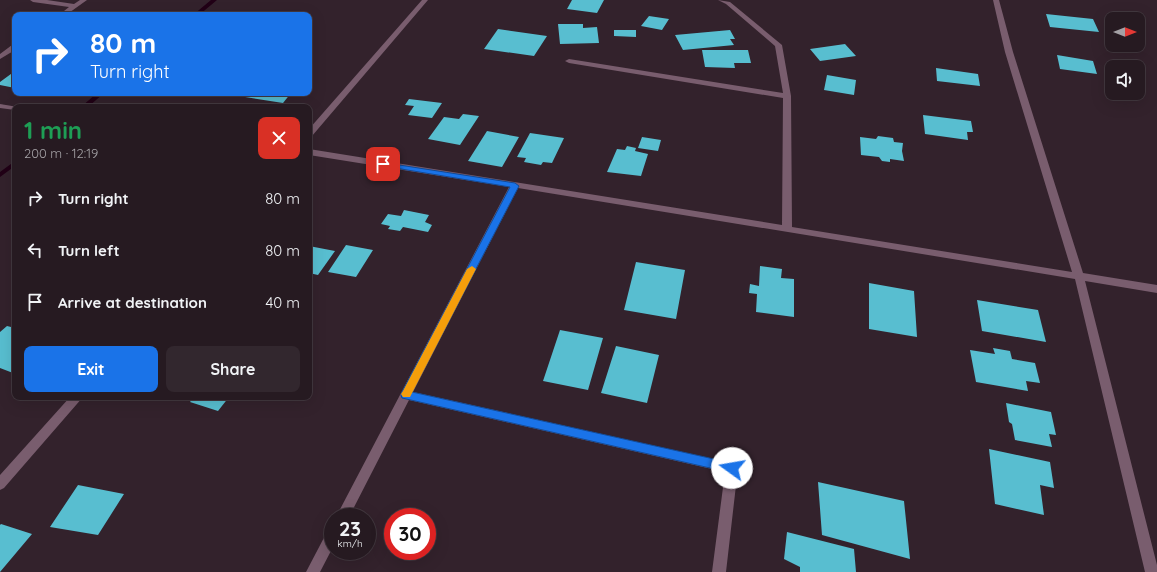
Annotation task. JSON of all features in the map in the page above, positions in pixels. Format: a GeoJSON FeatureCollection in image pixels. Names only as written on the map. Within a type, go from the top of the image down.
{"type":"FeatureCollection","features":[{"type":"Feature","properties":{"kind":"street"},"geometry":{"type":"LineString","coordinates":[[32,0],[76,6]]}},
{"type":"Feature","properties":{"kind":"street"},"geometry":{"type":"LineString","coordinates":[[67,12],[84,0]]}},
{"type":"Feature","properties":{"kind":"street"},"geometry":{"type":"LineString","coordinates":[[312,131],[425,0]]}},
{"type":"Feature","properties":{"kind":"street"},"geometry":{"type":"LineString","coordinates":[[721,0],[728,2],[778,45],[787,96],[787,229]]}},
{"type":"Feature","properties":{"kind":"street"},"geometry":{"type":"LineString","coordinates":[[996,0],[1009,52],[1079,277],[1152,572]]}},
{"type":"Feature","properties":{"kind":"street"},"geometry":{"type":"LineString","coordinates":[[0,57],[12,49]]}},
{"type":"Feature","properties":{"kind":"street"},"geometry":{"type":"LineString","coordinates":[[569,61],[787,96]]}},
{"type":"Feature","properties":{"kind":"street"},"geometry":{"type":"LineString","coordinates":[[0,106],[12,108]]}},
{"type":"Feature","properties":{"kind":"street"},"geometry":{"type":"LineString","coordinates":[[312,152],[1157,289]]}},
{"type":"Feature","properties":{"kind":"street"},"geometry":{"type":"LineString","coordinates":[[347,508],[515,186]]}},
{"type":"Feature","properties":{"kind":"street"},"geometry":{"type":"LineString","coordinates":[[406,395],[732,468],[719,572]]}},
{"type":"Feature","properties":{"kind":"street"},"geometry":{"type":"LineString","coordinates":[[0,484],[74,400]]}},
{"type":"Feature","properties":{"kind":"street"},"geometry":{"type":"LineString","coordinates":[[313,572],[324,551]]}},
{"type":"Feature","properties":{"kind":"building"},"geometry":{"type":"Polygon","coordinates":[[[572,0],[604,0],[597,13],[567,9],[572,0]]]}},
{"type":"Feature","properties":{"kind":"building"},"geometry":{"type":"Polygon","coordinates":[[[1046,14],[1093,19],[1099,32],[1050,27],[1046,14]]]}},
{"type":"Feature","properties":{"kind":"building"},"geometry":{"type":"Polygon","coordinates":[[[649,16],[669,19],[662,30],[641,26],[649,16]]]}},
{"type":"Feature","properties":{"kind":"building"},"geometry":{"type":"Polygon","coordinates":[[[558,24],[583,24],[583,28],[597,27],[599,43],[560,44],[558,24]]]}},
{"type":"Feature","properties":{"kind":"building"},"geometry":{"type":"Polygon","coordinates":[[[498,29],[547,36],[534,56],[484,49],[498,29]]]}},
{"type":"Feature","properties":{"kind":"building"},"geometry":{"type":"Polygon","coordinates":[[[614,30],[636,30],[636,37],[614,36],[614,30]]]}},
{"type":"Feature","properties":{"kind":"building"},"geometry":{"type":"Polygon","coordinates":[[[730,30],[735,39],[730,39],[734,45],[683,50],[675,35],[730,30]]]}},
{"type":"Feature","properties":{"kind":"building"},"geometry":{"type":"Polygon","coordinates":[[[845,44],[856,56],[820,61],[810,49],[845,44]]]}},
{"type":"Feature","properties":{"kind":"building"},"geometry":{"type":"Polygon","coordinates":[[[702,50],[748,50],[751,63],[734,63],[735,68],[705,67],[702,50]]]}},
{"type":"Feature","properties":{"kind":"building"},"geometry":{"type":"Polygon","coordinates":[[[1057,55],[1093,61],[1097,74],[1060,69],[1057,55]]]}},
{"type":"Feature","properties":{"kind":"building"},"geometry":{"type":"Polygon","coordinates":[[[936,68],[978,74],[980,86],[937,81],[936,68]]]}},
{"type":"Feature","properties":{"kind":"building"},"geometry":{"type":"Polygon","coordinates":[[[12,73],[12,87],[0,85],[0,82],[12,73]]]}},
{"type":"Feature","properties":{"kind":"building"},"geometry":{"type":"Polygon","coordinates":[[[827,75],[856,80],[854,95],[824,90],[827,75]]]}},
{"type":"Feature","properties":{"kind":"building"},"geometry":{"type":"Polygon","coordinates":[[[239,96],[289,96],[283,103],[239,96]]]}},
{"type":"Feature","properties":{"kind":"building"},"geometry":{"type":"Polygon","coordinates":[[[409,99],[442,103],[432,118],[408,115],[414,106],[405,105],[409,99]]]}},
{"type":"Feature","properties":{"kind":"building"},"geometry":{"type":"Polygon","coordinates":[[[463,114],[479,116],[460,145],[428,139],[444,117],[459,119],[463,114]]]}},
{"type":"Feature","properties":{"kind":"building"},"geometry":{"type":"Polygon","coordinates":[[[923,115],[971,121],[973,132],[967,132],[968,140],[925,134],[923,115]]]}},
{"type":"Feature","properties":{"kind":"building"},"geometry":{"type":"Polygon","coordinates":[[[487,131],[519,137],[502,167],[468,161],[487,131]]]}},
{"type":"Feature","properties":{"kind":"building"},"geometry":{"type":"Polygon","coordinates":[[[530,133],[564,138],[552,163],[543,162],[541,165],[524,162],[526,158],[517,157],[530,133]]]}},
{"type":"Feature","properties":{"kind":"building"},"geometry":{"type":"Polygon","coordinates":[[[878,136],[893,138],[894,142],[903,143],[902,151],[904,161],[890,159],[890,162],[882,161],[879,157],[861,155],[860,137],[876,139],[878,136]]]}},
{"type":"Feature","properties":{"kind":"building"},"geometry":{"type":"Polygon","coordinates":[[[642,137],[661,140],[658,151],[638,148],[642,137]]]}},
{"type":"Feature","properties":{"kind":"building"},"geometry":{"type":"Polygon","coordinates":[[[627,146],[636,148],[635,151],[648,154],[641,176],[607,172],[617,149],[625,150],[627,146]]]}},
{"type":"Feature","properties":{"kind":"building"},"geometry":{"type":"Polygon","coordinates":[[[404,210],[429,215],[425,222],[432,225],[428,232],[403,227],[400,231],[388,229],[390,226],[381,224],[388,214],[401,216],[404,210]]]}},
{"type":"Feature","properties":{"kind":"building"},"geometry":{"type":"Polygon","coordinates":[[[346,245],[373,250],[356,277],[328,272],[346,245]]]}},
{"type":"Feature","properties":{"kind":"building"},"geometry":{"type":"Polygon","coordinates":[[[312,247],[335,251],[318,275],[312,274],[312,247]]]}},
{"type":"Feature","properties":{"kind":"building"},"geometry":{"type":"Polygon","coordinates":[[[636,262],[685,270],[676,319],[624,310],[636,262]]]}},
{"type":"Feature","properties":{"kind":"building"},"geometry":{"type":"Polygon","coordinates":[[[760,266],[782,269],[781,278],[794,279],[794,317],[756,312],[757,294],[749,293],[750,284],[759,286],[760,266]]]}},
{"type":"Feature","properties":{"kind":"building"},"geometry":{"type":"Polygon","coordinates":[[[869,283],[914,291],[917,337],[869,329],[869,283]]]}},
{"type":"Feature","properties":{"kind":"building"},"geometry":{"type":"Polygon","coordinates":[[[977,300],[1038,310],[1046,342],[982,331],[977,300]]]}},
{"type":"Feature","properties":{"kind":"building"},"geometry":{"type":"Polygon","coordinates":[[[7,326],[12,327],[12,373],[0,368],[0,332],[7,326]]]}},
{"type":"Feature","properties":{"kind":"building"},"geometry":{"type":"Polygon","coordinates":[[[560,330],[603,338],[588,390],[543,381],[560,330]]]}},
{"type":"Feature","properties":{"kind":"building"},"geometry":{"type":"Polygon","coordinates":[[[616,346],[659,355],[647,403],[601,393],[616,346]]]}},
{"type":"Feature","properties":{"kind":"building"},"geometry":{"type":"Polygon","coordinates":[[[993,348],[1010,351],[1012,359],[1035,363],[1040,383],[1026,381],[1028,391],[976,382],[970,350],[995,354],[993,348]]]}},
{"type":"Feature","properties":{"kind":"building"},"geometry":{"type":"Polygon","coordinates":[[[192,400],[227,400],[218,411],[190,402],[192,400]]]}},
{"type":"Feature","properties":{"kind":"building"},"geometry":{"type":"Polygon","coordinates":[[[1006,403],[1051,412],[1056,435],[1049,434],[1052,447],[1015,440],[1012,424],[1009,422],[1006,403]]]}},
{"type":"Feature","properties":{"kind":"building"},"geometry":{"type":"Polygon","coordinates":[[[989,449],[1050,462],[1054,488],[1040,485],[1044,515],[995,504],[989,449]]]}},
{"type":"Feature","properties":{"kind":"building"},"geometry":{"type":"Polygon","coordinates":[[[818,482],[904,501],[910,559],[822,535],[818,482]]]}},
{"type":"Feature","properties":{"kind":"building"},"geometry":{"type":"Polygon","coordinates":[[[78,485],[124,494],[98,535],[50,527],[78,485]]]}},
{"type":"Feature","properties":{"kind":"building"},"geometry":{"type":"Polygon","coordinates":[[[1,524],[32,534],[0,572],[0,525],[1,524]]]}},
{"type":"Feature","properties":{"kind":"building"},"geometry":{"type":"Polygon","coordinates":[[[787,532],[854,549],[856,572],[800,572],[800,567],[784,559],[787,532]]]}},
{"type":"Feature","properties":{"kind":"waterway"},"geometry":{"type":"LineString","coordinates":[[200,12],[214,0]]}},
{"type":"Feature","properties":{"kind":"waterway"},"geometry":{"type":"LineString","coordinates":[[88,104],[97,96]]}},
{"type":"Feature","properties":{"kind":"waterway"},"geometry":{"type":"LineString","coordinates":[[0,175],[12,165]]}},
{"type":"Feature","properties":{"kind":"slow traffic"},"geometry":{"type":"LineString","coordinates":[[406,394],[472,269]]}},
{"type":"Feature","properties":{"kind":"route"},"geometry":{"type":"LineString","coordinates":[[383,164],[515,186],[406,395],[732,468]]}}]}
